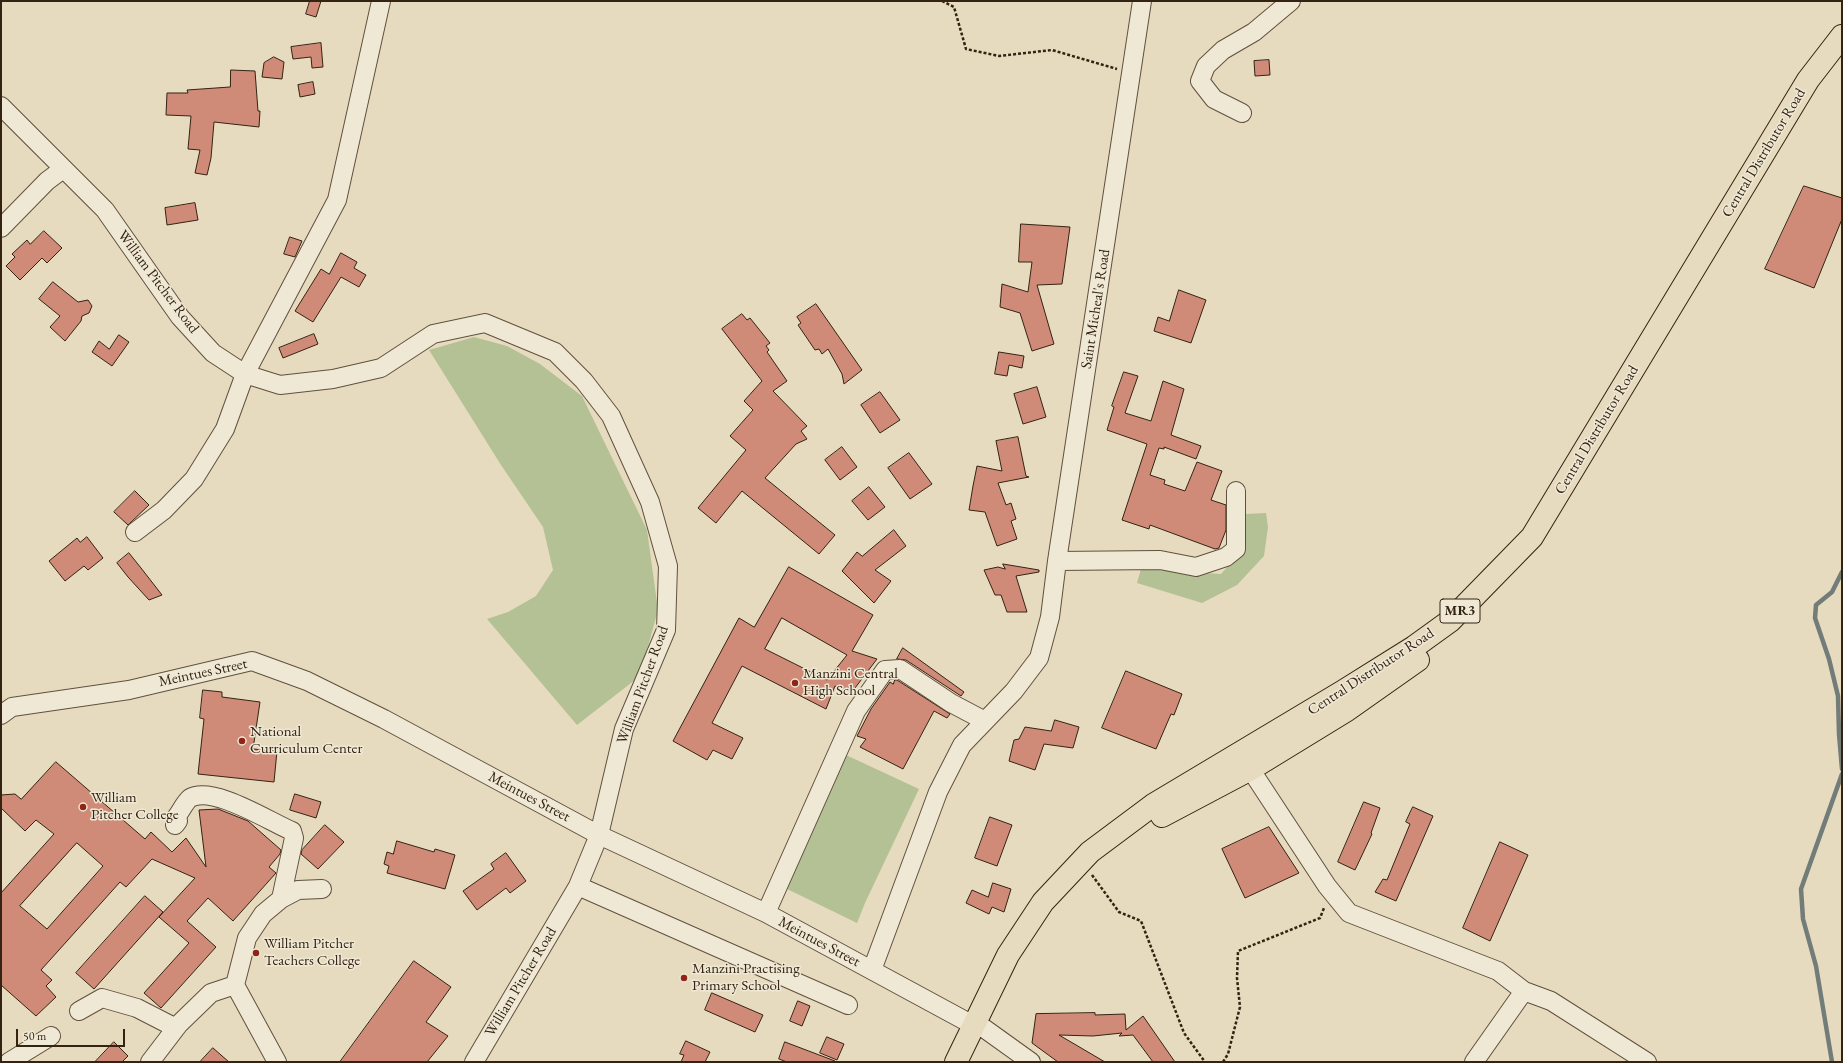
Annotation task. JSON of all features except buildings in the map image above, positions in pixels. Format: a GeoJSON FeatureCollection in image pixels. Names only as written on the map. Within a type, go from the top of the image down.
{"type":"FeatureCollection","features":[{"type":"Feature","properties":{"kind":"highway","name":"Central Distributor Road"},"geometry":{"type":"LineString","coordinates":[[956,1062],[1019,962],[1054,910],[1099,862],[1158,818],[1245,762],[1342,692],[1414,647],[1450,621],[1532,537],[1804,87],[1842,36]]}},
{"type":"Feature","properties":{"kind":"highway","name":"Central Distributor Road"},"geometry":{"type":"LineString","coordinates":[[970,1062],[979,1027],[1008,956],[1043,902],[1090,852],[1153,805],[1245,762],[1348,710],[1458,632],[1547,538],[1820,81],[1842,54]]}},
{"type":"Feature","properties":{"kind":"street"},"geometry":{"type":"LineString","coordinates":[[135,532],[164,510],[194,479],[225,429],[245,374],[337,200],[381,1]]}},
{"type":"Feature","properties":{"kind":"street","name":"Saint Micheal's Road"},"geometry":{"type":"LineString","coordinates":[[872,970],[938,792],[962,745],[1014,691],[1039,658],[1050,617],[1057,561],[1142,1]]}},
{"type":"Feature","properties":{"kind":"street"},"geometry":{"type":"LineString","coordinates":[[1242,112],[1214,99],[1200,81],[1206,66],[1223,50],[1254,32],[1291,1]]}},
{"type":"Feature","properties":{"kind":"street","name":"William Pitcher Road"},"geometry":{"type":"LineString","coordinates":[[1,106],[105,210],[180,317],[213,353],[245,374],[280,385],[333,379],[381,368],[433,334],[485,323],[555,352],[589,387],[611,416],[650,502],[668,566],[666,630],[624,729],[599,835],[578,886],[474,1062]]}},
{"type":"Feature","properties":{"kind":"street"},"geometry":{"type":"LineString","coordinates":[[1,228],[41,187],[64,169]]}},
{"type":"Feature","properties":{"kind":"street"},"geometry":{"type":"LineString","coordinates":[[1057,561],[1160,560],[1196,567],[1216,562],[1226,558],[1236,548],[1236,491]]}},
{"type":"Feature","properties":{"kind":"street","name":"Meintues Street"},"geometry":{"type":"LineString","coordinates":[[1,715],[12,707],[129,690],[252,661],[307,681],[384,719],[599,835],[766,913],[979,1027],[1031,1062]]}},
{"type":"Feature","properties":{"kind":"street"},"geometry":{"type":"LineString","coordinates":[[766,913],[856,711],[885,670],[900,668],[951,703],[985,721]]}},
{"type":"Feature","properties":{"kind":"street"},"geometry":{"type":"LineString","coordinates":[[1245,762],[1330,889],[1350,913],[1498,971],[1524,991],[1551,1001],[1646,1062]]}},
{"type":"Feature","properties":{"kind":"street"},"geometry":{"type":"LineString","coordinates":[[175,824],[178,821],[177,816],[190,798],[209,796],[229,801],[252,810],[292,832],[294,838],[281,899]]}},
{"type":"Feature","properties":{"kind":"street"},"geometry":{"type":"LineString","coordinates":[[578,886],[848,1004]]}},
{"type":"Feature","properties":{"kind":"street"},"geometry":{"type":"LineString","coordinates":[[277,1062],[235,986],[247,938],[263,914],[281,899],[298,890],[322,889]]}},
{"type":"Feature","properties":{"kind":"street"},"geometry":{"type":"LineString","coordinates":[[150,1062],[176,1028],[211,993],[235,986]]}},
{"type":"Feature","properties":{"kind":"street"},"geometry":{"type":"LineString","coordinates":[[1474,1062],[1524,991]]}},
{"type":"Feature","properties":{"kind":"street"},"geometry":{"type":"LineString","coordinates":[[79,1011],[102,998],[137,1008],[176,1028]]}},
{"type":"Feature","properties":{"kind":"street"},"geometry":{"type":"LineString","coordinates":[[9,1062],[51,1036]]}},
{"type":"Feature","properties":{"kind":"path"},"geometry":{"type":"LineString","coordinates":[[942,1],[954,7],[966,49],[999,56],[1052,50],[1131,73]]}},
{"type":"Feature","properties":{"kind":"path"},"geometry":{"type":"LineString","coordinates":[[1089,872],[1119,912],[1141,921],[1184,1033],[1205,1062]]}},
{"type":"Feature","properties":{"kind":"path"},"geometry":{"type":"LineString","coordinates":[[1222,1062],[1228,1054],[1240,1006],[1237,978],[1238,951],[1320,918],[1330,889]]}},
{"type":"Feature","properties":{"kind":"green space"},"geometry":{"type":"Polygon","coordinates":[[[474,337],[507,346],[540,364],[582,396],[647,530],[658,610],[640,676],[577,725],[487,619],[508,612],[536,596],[553,570],[543,527],[501,465],[429,350],[474,337]]]}},
{"type":"Feature","properties":{"kind":"green space"},"geometry":{"type":"Polygon","coordinates":[[[1266,513],[1268,527],[1264,556],[1237,585],[1202,603],[1137,583],[1141,569],[1221,574],[1233,560],[1240,547],[1244,533],[1246,514],[1266,513]]]}},
{"type":"Feature","properties":{"kind":"green space"},"geometry":{"type":"Polygon","coordinates":[[[846,755],[919,789],[857,923],[783,887],[846,755]]]}},
{"type":"Feature","properties":{"kind":"waterway"},"geometry":{"type":"LineString","coordinates":[[1842,572],[1832,592],[1816,605],[1815,618],[1829,659],[1838,696],[1842,769]]}},
{"type":"Feature","properties":{"kind":"waterway"},"geometry":{"type":"LineString","coordinates":[[1832,1062],[1816,966],[1803,919],[1801,889],[1842,774]]}},
{"type":"Feature","properties":{"kind":"place","name":"Manzini Central High School"},"geometry":{"type":"Point","coordinates":[795,683]}},
{"type":"Feature","properties":{"kind":"place","name":"National Curriculum Center"},"geometry":{"type":"Point","coordinates":[242,741]}},
{"type":"Feature","properties":{"kind":"place","name":"William Pitcher College"},"geometry":{"type":"Point","coordinates":[83,807]}},
{"type":"Feature","properties":{"kind":"place","name":"William Pitcher Teachers College"},"geometry":{"type":"Point","coordinates":[256,953]}},
{"type":"Feature","properties":{"kind":"place","name":"Manzini Practising Primary School"},"geometry":{"type":"Point","coordinates":[684,978]}}]}
